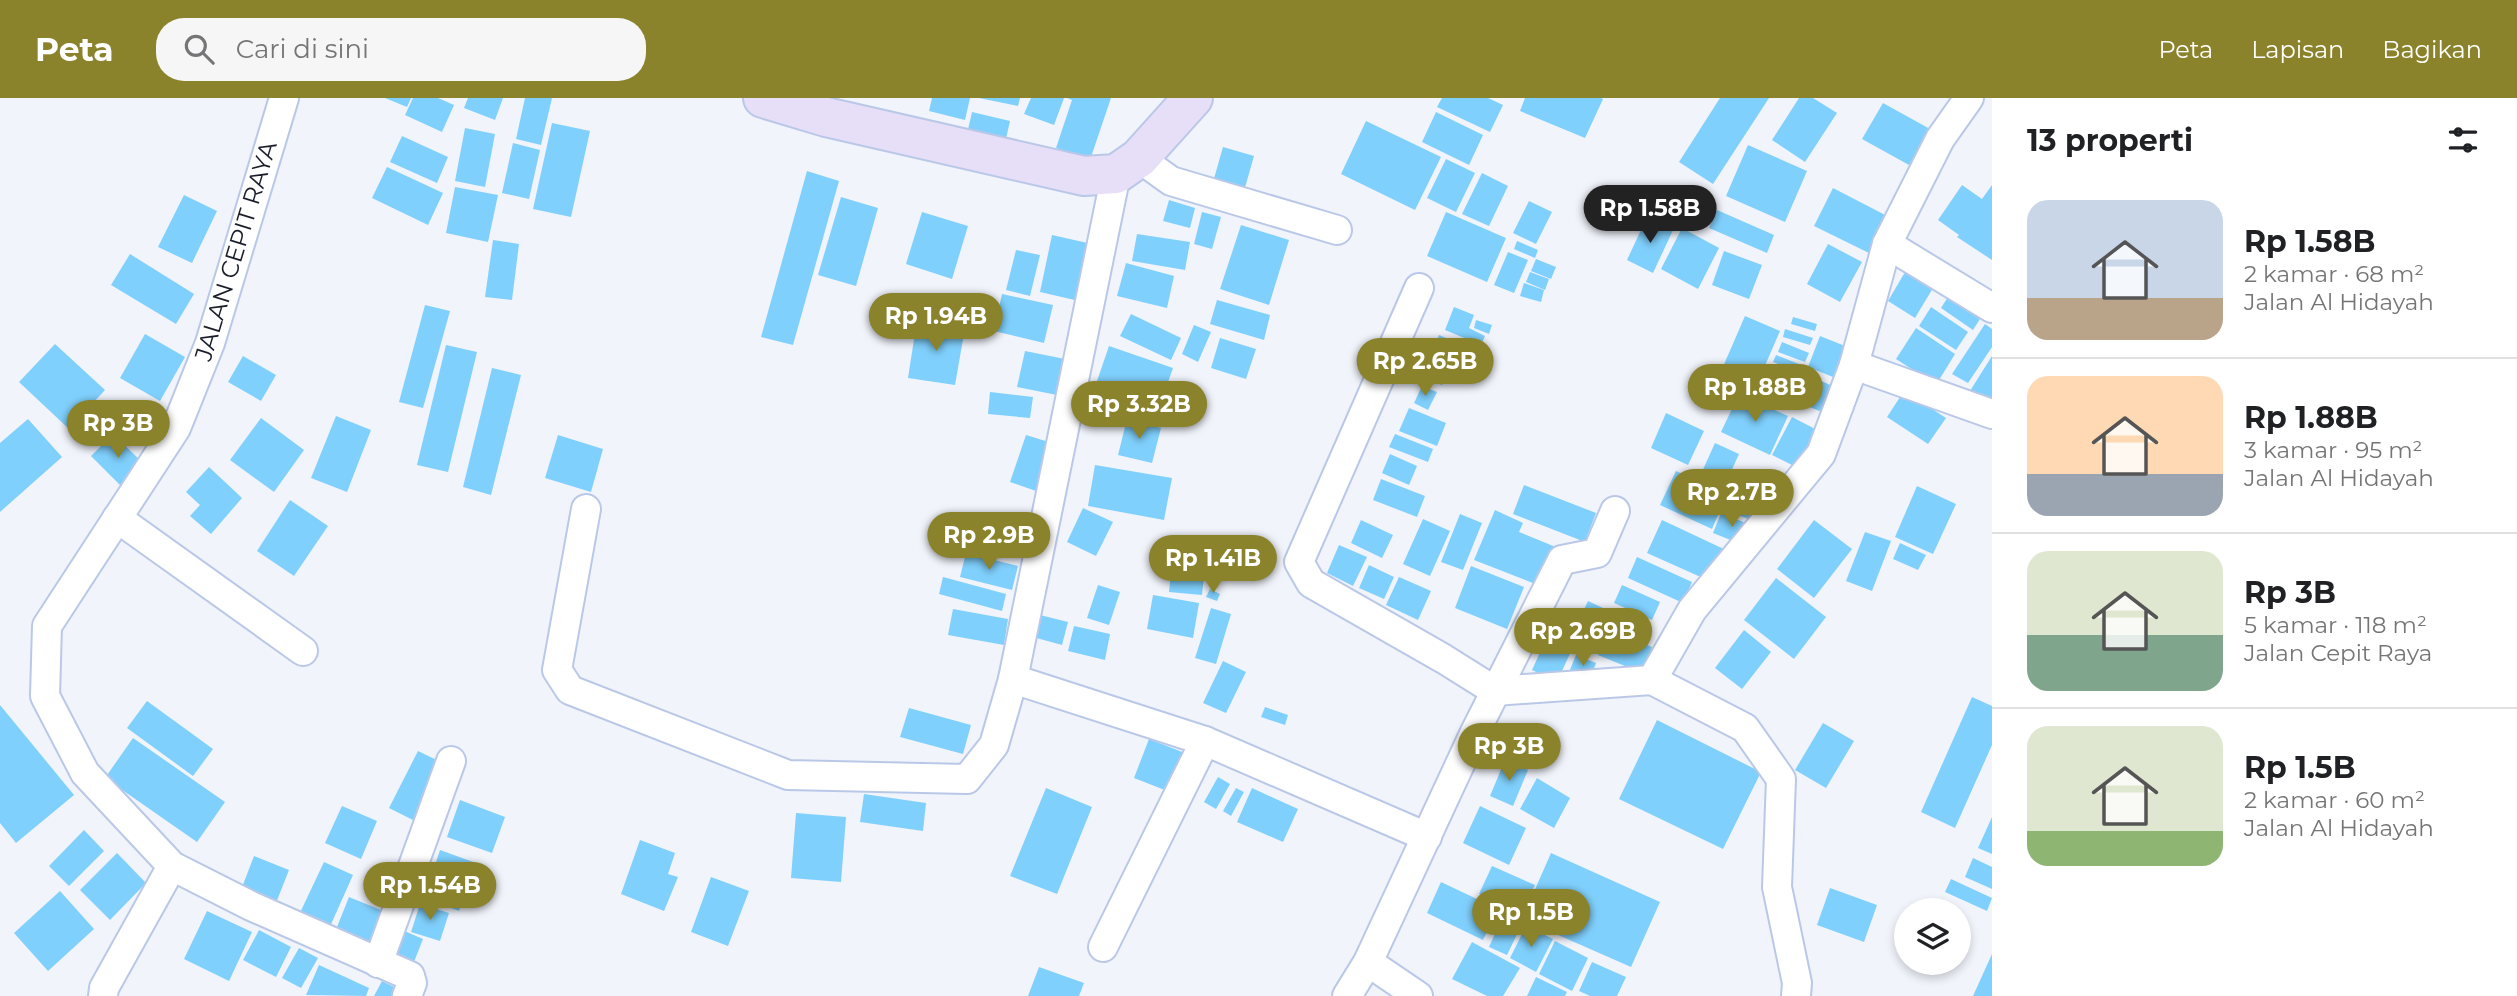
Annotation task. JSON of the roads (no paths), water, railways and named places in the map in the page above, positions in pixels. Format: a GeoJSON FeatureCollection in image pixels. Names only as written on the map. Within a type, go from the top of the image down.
{"type":"FeatureCollection","features":[{"type":"Feature","properties":{"kind":"main road"},"geometry":{"type":"LineString","coordinates":[[763,98],[826,117],[1084,176],[1128,166],[1193,98]]}},
{"type":"Feature","properties":{"kind":"street","name":"JALAN CEPIT RAYA"},"geometry":{"type":"LineString","coordinates":[[172,866],[85,773],[46,696],[47,626],[176,428],[210,343],[284,98]]}},
{"type":"Feature","properties":{"kind":"street"},"geometry":{"type":"LineString","coordinates":[[1652,680],[1692,610],[1821,454],[1854,365],[1887,244],[1940,139],[1969,98]]}},
{"type":"Feature","properties":{"kind":"street"},"geometry":{"type":"LineString","coordinates":[[586,509],[557,670],[570,690],[788,775],[967,779],[994,745],[1013,679],[1128,166],[1337,230]]}},
{"type":"Feature","properties":{"kind":"street"},"geometry":{"type":"LineString","coordinates":[[1887,244],[1992,308]]}},
{"type":"Feature","properties":{"kind":"street"},"geometry":{"type":"LineString","coordinates":[[1419,288],[1298,562],[1311,583],[1495,691],[1652,680],[1745,728],[1781,779],[1777,887],[1797,983],[1796,996]]}},
{"type":"Feature","properties":{"kind":"street"},"geometry":{"type":"LineString","coordinates":[[1854,365],[1992,414]]}},
{"type":"Feature","properties":{"kind":"street"},"geometry":{"type":"LineString","coordinates":[[1347,996],[1368,962],[1495,691],[1562,560],[1597,553],[1615,511]]}},
{"type":"Feature","properties":{"kind":"street"},"geometry":{"type":"LineString","coordinates":[[117,518],[303,651]]}},
{"type":"Feature","properties":{"kind":"street"},"geometry":{"type":"LineString","coordinates":[[1013,679],[1205,741],[1427,838]]}},
{"type":"Feature","properties":{"kind":"street"},"geometry":{"type":"LineString","coordinates":[[1103,947],[1205,741]]}},
{"type":"Feature","properties":{"kind":"street"},"geometry":{"type":"LineString","coordinates":[[378,962],[451,761]]}},
{"type":"Feature","properties":{"kind":"street"},"geometry":{"type":"LineString","coordinates":[[103,996],[104,988],[172,866],[251,906],[412,978],[407,996]]}},
{"type":"Feature","properties":{"kind":"street"},"geometry":{"type":"LineString","coordinates":[[1368,962],[1418,996]]}}]}
